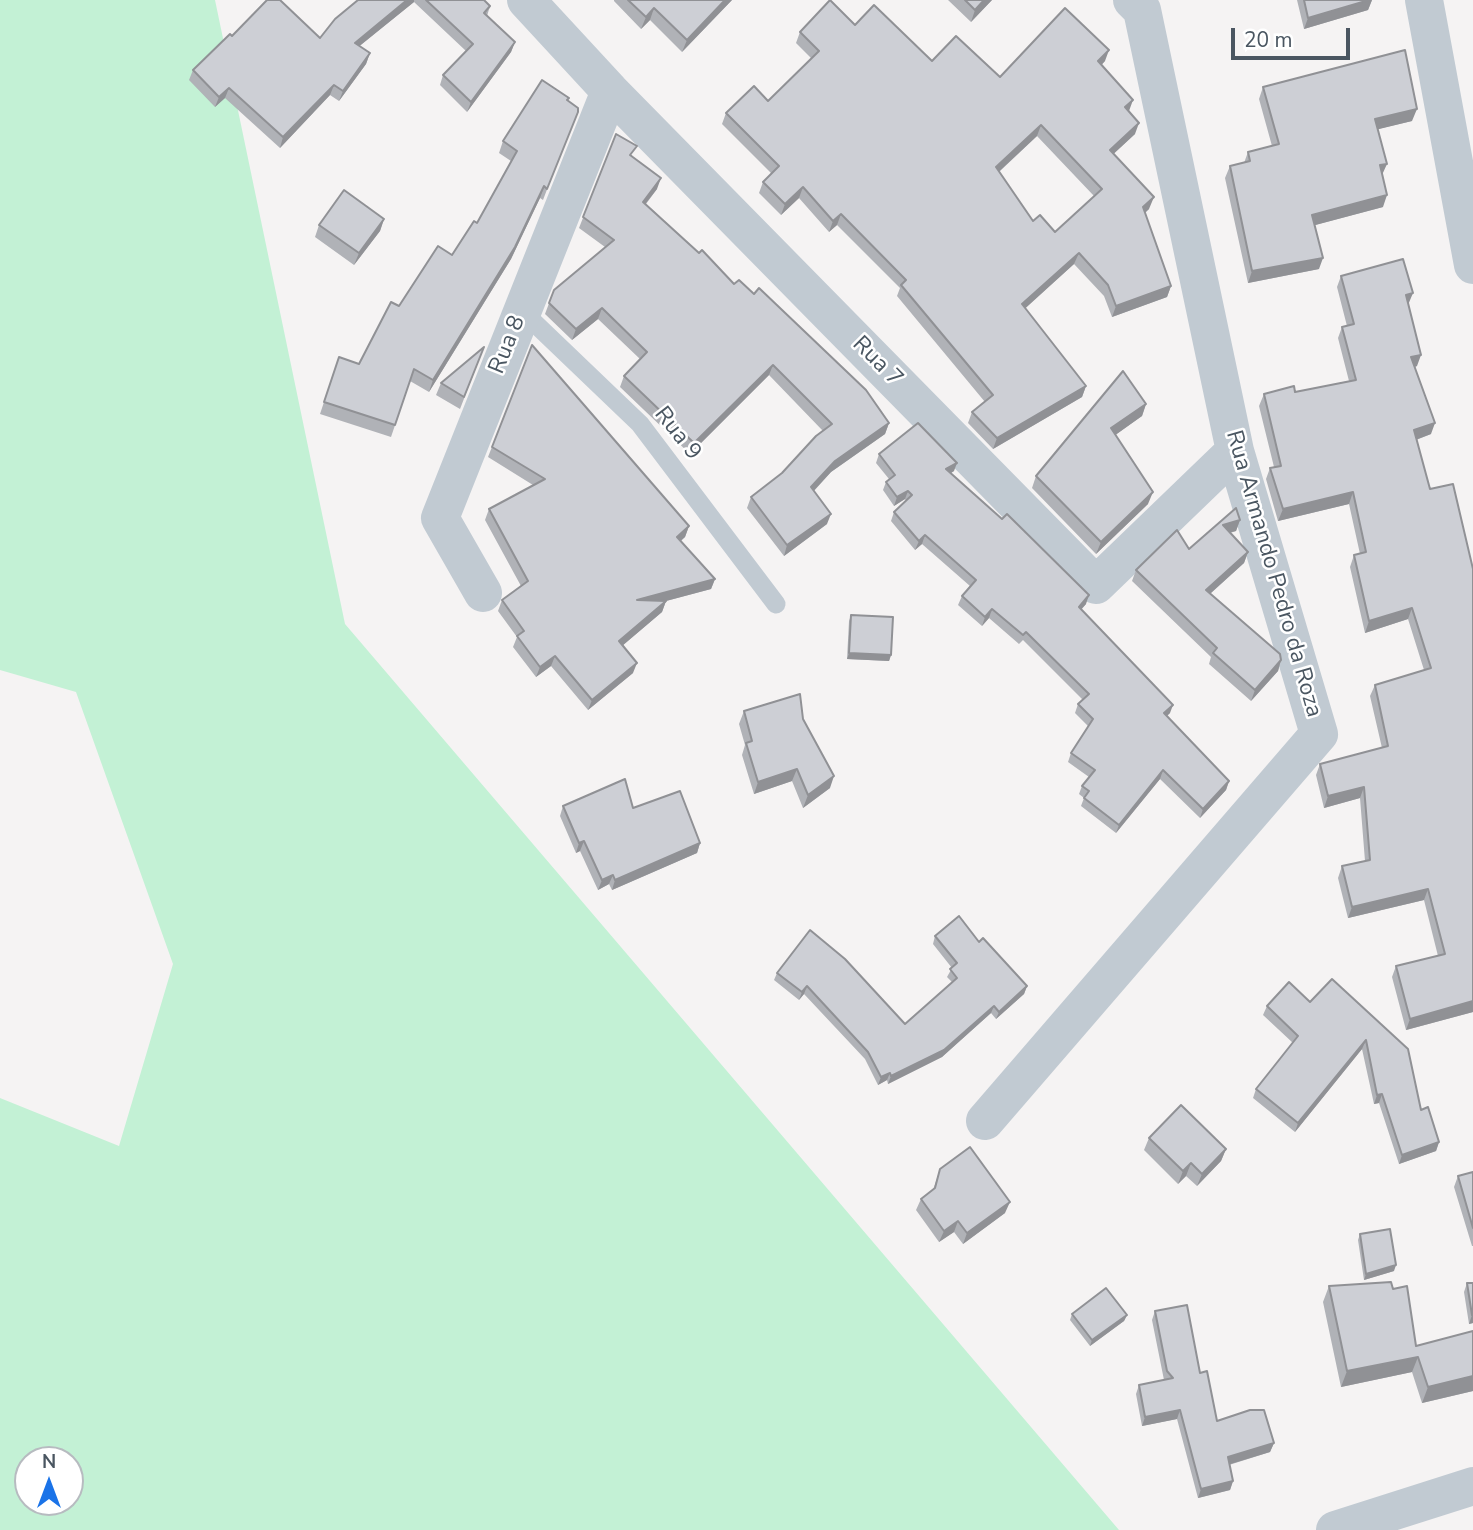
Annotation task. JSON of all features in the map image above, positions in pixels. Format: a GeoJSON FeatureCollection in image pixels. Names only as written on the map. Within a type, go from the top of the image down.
{"type":"FeatureCollection","features":[{"type":"Feature","properties":{"kind":"street","name":"Rua 7"},"geometry":{"type":"LineString","coordinates":[[526,0],[610,91],[1096,584],[1235,451]]}},
{"type":"Feature","properties":{"kind":"street","name":"Rua Armando Pedro da Roza"},"geometry":{"type":"LineString","coordinates":[[985,1121],[1319,734],[1235,451],[1142,10],[1132,0]]}},
{"type":"Feature","properties":{"kind":"street"},"geometry":{"type":"LineString","coordinates":[[1424,0],[1473,265]]}},
{"type":"Feature","properties":{"kind":"street","name":"Rua 8"},"geometry":{"type":"LineString","coordinates":[[483,593],[440,518],[610,91]]}},
{"type":"Feature","properties":{"kind":"street"},"geometry":{"type":"LineString","coordinates":[[1335,1530],[1473,1486]]}},
{"type":"Feature","properties":{"kind":"lane","name":"Rua 9"},"geometry":{"type":"LineString","coordinates":[[522,311],[640,424],[776,604]]}},
{"type":"Feature","properties":{"kind":"green space"},"geometry":{"type":"Polygon","coordinates":[[[0,0],[215,0],[345,624],[1119,1530],[0,1530],[0,1098],[119,1146],[173,964],[76,692],[0,670],[0,0]]]}},
{"type":"Feature","properties":{"kind":"building"},"geometry":{"type":"Polygon","coordinates":[[[267,0],[280,0],[320,38],[335,19],[358,0],[407,0],[355,43],[370,53],[343,91],[334,85],[283,137],[229,88],[219,97],[193,70],[230,34],[232,36],[267,0]]]}},
{"type":"Feature","properties":{"kind":"building"},"geometry":{"type":"Polygon","coordinates":[[[426,0],[484,0],[490,6],[484,13],[515,42],[471,102],[443,75],[473,44],[426,0]]]}},
{"type":"Feature","properties":{"kind":"building"},"geometry":{"type":"Polygon","coordinates":[[[628,0],[725,0],[687,40],[654,8],[646,17],[628,0]]]}},
{"type":"Feature","properties":{"kind":"building"},"geometry":{"type":"Polygon","coordinates":[[[830,0],[855,25],[874,5],[932,61],[956,36],[1000,77],[1065,8],[1109,50],[1098,61],[1133,100],[1125,107],[1139,123],[1110,150],[1154,197],[1143,207],[1171,286],[1116,306],[1108,285],[1079,253],[1022,304],[1086,386],[997,438],[972,412],[993,395],[901,285],[906,280],[841,214],[833,221],[803,187],[785,204],[763,182],[779,166],[726,113],[754,86],[768,101],[819,51],[800,32],[830,0]],[[1041,125],[996,167],[1033,221],[1040,215],[1055,232],[1102,189],[1041,125]]]}},
{"type":"Feature","properties":{"kind":"building"},"geometry":{"type":"Polygon","coordinates":[[[965,0],[984,0],[975,10],[965,0]]]}},
{"type":"Feature","properties":{"kind":"building"},"geometry":{"type":"Polygon","coordinates":[[[1304,0],[1369,0],[1308,18],[1304,0]]]}},
{"type":"Feature","properties":{"kind":"building"},"geometry":{"type":"Polygon","coordinates":[[[1405,50],[1417,109],[1375,119],[1387,164],[1380,165],[1387,195],[1312,215],[1323,258],[1252,271],[1230,166],[1250,161],[1248,152],[1279,144],[1263,87],[1405,50]]]}},
{"type":"Feature","properties":{"kind":"building"},"geometry":{"type":"Polygon","coordinates":[[[542,80],[569,98],[567,100],[578,108],[578,112],[547,189],[544,186],[515,247],[433,380],[414,369],[395,425],[324,402],[339,357],[359,364],[391,302],[399,306],[438,246],[452,255],[474,221],[477,223],[517,151],[503,141],[542,80]]]}},
{"type":"Feature","properties":{"kind":"building"},"geometry":{"type":"Polygon","coordinates":[[[616,134],[637,146],[630,155],[661,178],[643,202],[699,253],[702,250],[734,284],[739,280],[754,294],[759,288],[866,390],[889,423],[835,461],[811,487],[831,514],[787,545],[751,497],[782,473],[816,436],[832,424],[773,365],[694,443],[624,376],[647,352],[602,308],[576,329],[549,303],[554,290],[614,240],[583,217],[616,134]]]}},
{"type":"Feature","properties":{"kind":"building"},"geometry":{"type":"Polygon","coordinates":[[[344,190],[384,219],[359,253],[319,225],[344,190]]]}},
{"type":"Feature","properties":{"kind":"building"},"geometry":{"type":"Polygon","coordinates":[[[1403,259],[1413,293],[1406,295],[1421,355],[1411,357],[1435,423],[1414,430],[1430,489],[1453,484],[1473,569],[1473,1001],[1410,1019],[1396,966],[1445,954],[1428,889],[1352,907],[1342,866],[1370,860],[1364,787],[1328,796],[1320,764],[1388,746],[1375,685],[1431,668],[1412,608],[1369,621],[1354,555],[1366,552],[1353,492],[1283,509],[1270,468],[1281,466],[1264,394],[1294,386],[1295,392],[1356,380],[1342,327],[1354,324],[1341,276],[1403,259]]]}},
{"type":"Feature","properties":{"kind":"building"},"geometry":{"type":"Polygon","coordinates":[[[532,345],[689,526],[677,537],[715,579],[637,600],[666,601],[619,641],[637,663],[592,700],[555,656],[540,667],[517,636],[524,631],[502,600],[528,581],[489,509],[545,479],[492,447],[532,345]]]}},
{"type":"Feature","properties":{"kind":"building"},"geometry":{"type":"Polygon","coordinates":[[[484,347],[464,397],[441,383],[484,347]]]}},
{"type":"Feature","properties":{"kind":"building"},"geometry":{"type":"Polygon","coordinates":[[[1123,371],[1146,404],[1111,428],[1153,492],[1101,542],[1036,476],[1123,371]]]}},
{"type":"Feature","properties":{"kind":"building"},"geometry":{"type":"Polygon","coordinates":[[[918,423],[957,463],[946,469],[1002,519],[1007,514],[1089,595],[1079,607],[1173,705],[1164,713],[1229,781],[1203,809],[1163,770],[1119,825],[1084,798],[1089,791],[1082,786],[1095,770],[1071,753],[1093,719],[1078,704],[1089,694],[1026,632],[1023,635],[992,609],[985,617],[962,596],[976,580],[925,535],[919,541],[894,512],[912,495],[908,491],[897,497],[886,482],[895,475],[879,454],[918,423]]]}},
{"type":"Feature","properties":{"kind":"building"},"geometry":{"type":"Polygon","coordinates":[[[1236,508],[1240,520],[1223,525],[1248,552],[1206,590],[1280,654],[1281,660],[1255,690],[1213,653],[1217,648],[1136,570],[1177,530],[1189,549],[1236,508]]]}},
{"type":"Feature","properties":{"kind":"building"},"geometry":{"type":"Polygon","coordinates":[[[851,615],[893,617],[891,655],[849,653],[851,615]]]}},
{"type":"Feature","properties":{"kind":"building"},"geometry":{"type":"Polygon","coordinates":[[[800,694],[803,719],[834,776],[808,795],[797,769],[758,782],[746,743],[752,741],[744,711],[800,694]]]}},
{"type":"Feature","properties":{"kind":"building"},"geometry":{"type":"Polygon","coordinates":[[[625,779],[633,808],[680,791],[700,843],[615,880],[613,875],[602,880],[584,841],[579,843],[563,806],[625,779]]]}},
{"type":"Feature","properties":{"kind":"building"},"geometry":{"type":"Polygon","coordinates":[[[959,916],[979,942],[983,938],[1027,986],[999,1012],[994,1006],[944,1050],[891,1076],[890,1073],[881,1077],[868,1052],[807,986],[802,992],[777,973],[810,930],[845,959],[905,1024],[957,978],[950,969],[957,963],[935,936],[959,916]]]}},
{"type":"Feature","properties":{"kind":"building"},"geometry":{"type":"Polygon","coordinates":[[[1332,979],[1408,1049],[1421,1110],[1428,1107],[1439,1142],[1402,1155],[1382,1094],[1377,1095],[1366,1040],[1298,1123],[1256,1089],[1298,1036],[1267,1006],[1289,982],[1310,1002],[1332,979]]]}},
{"type":"Feature","properties":{"kind":"building"},"geometry":{"type":"Polygon","coordinates":[[[1181,1105],[1226,1149],[1202,1174],[1191,1163],[1183,1171],[1149,1138],[1181,1105]]]}},
{"type":"Feature","properties":{"kind":"building"},"geometry":{"type":"Polygon","coordinates":[[[970,1147],[1010,1202],[967,1233],[958,1221],[944,1231],[921,1199],[935,1188],[940,1169],[970,1147]]]}},
{"type":"Feature","properties":{"kind":"building"},"geometry":{"type":"Polygon","coordinates":[[[1473,1172],[1473,1228],[1458,1176],[1473,1172]]]}},
{"type":"Feature","properties":{"kind":"building"},"geometry":{"type":"Polygon","coordinates":[[[1390,1229],[1396,1265],[1366,1274],[1360,1234],[1390,1229]]]}},
{"type":"Feature","properties":{"kind":"building"},"geometry":{"type":"Polygon","coordinates":[[[1391,1282],[1393,1289],[1407,1286],[1416,1346],[1473,1331],[1473,1376],[1428,1387],[1418,1357],[1347,1371],[1329,1286],[1391,1282]]]}},
{"type":"Feature","properties":{"kind":"building"},"geometry":{"type":"Polygon","coordinates":[[[1467,1283],[1473,1283],[1473,1315],[1472,1315],[1467,1283]]]}},
{"type":"Feature","properties":{"kind":"building"},"geometry":{"type":"Polygon","coordinates":[[[1106,1288],[1127,1315],[1092,1340],[1072,1314],[1106,1288]]]}},
{"type":"Feature","properties":{"kind":"building"},"geometry":{"type":"Polygon","coordinates":[[[1187,1305],[1200,1373],[1207,1371],[1217,1421],[1250,1410],[1264,1410],[1274,1443],[1228,1457],[1233,1481],[1201,1489],[1180,1410],[1145,1417],[1139,1385],[1173,1378],[1167,1371],[1155,1311],[1187,1305]]]}}]}
